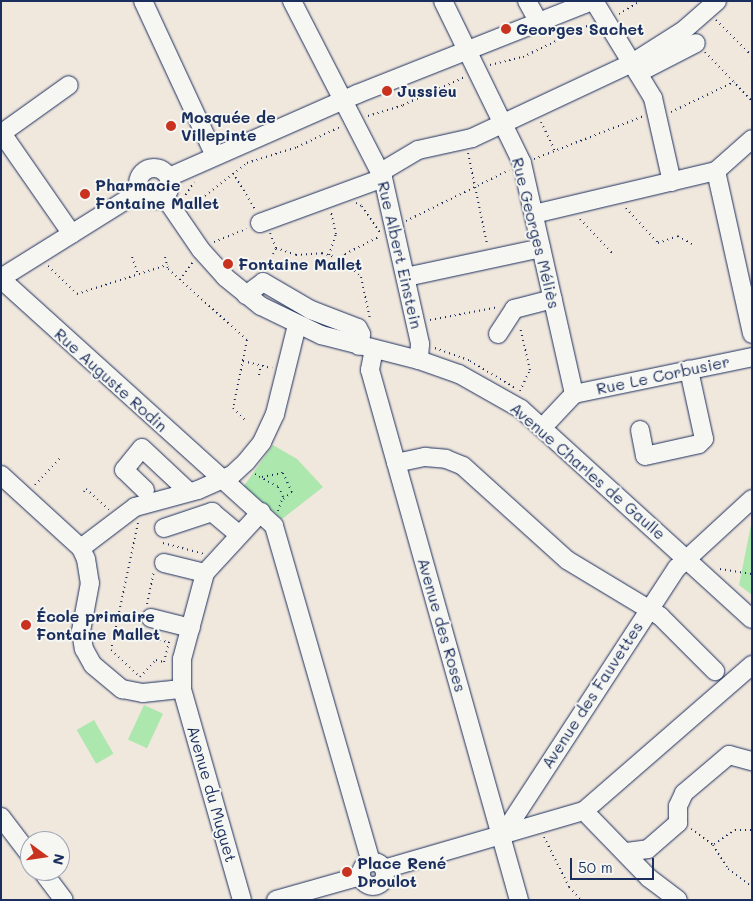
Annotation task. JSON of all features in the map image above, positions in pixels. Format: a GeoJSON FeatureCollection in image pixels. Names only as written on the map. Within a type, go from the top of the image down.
{"type":"FeatureCollection","features":[{"type":"Feature","properties":{"kind":"street"},"geometry":{"type":"LineString","coordinates":[[143,1],[214,154]]}},
{"type":"Feature","properties":{"kind":"street","name":"Rue Albert Einstein"},"geometry":{"type":"LineString","coordinates":[[292,1],[382,175],[388,231],[406,277],[420,360]]}},
{"type":"Feature","properties":{"kind":"street"},"geometry":{"type":"LineString","coordinates":[[527,1],[540,24]]}},
{"type":"Feature","properties":{"kind":"street"},"geometry":{"type":"LineString","coordinates":[[169,177],[214,154],[346,106],[468,51],[540,24],[593,1],[653,98],[672,182]]}},
{"type":"Feature","properties":{"kind":"street"},"geometry":{"type":"LineString","coordinates":[[635,68],[684,30],[716,1]]}},
{"type":"Feature","properties":{"kind":"street","name":"Rue Georges Méliès"},"geometry":{"type":"LineString","coordinates":[[444,2],[522,164],[574,394]]}},
{"type":"Feature","properties":{"kind":"street"},"geometry":{"type":"LineString","coordinates":[[263,222],[329,198],[382,175],[418,150],[465,139],[696,43]]}},
{"type":"Feature","properties":{"kind":"street"},"geometry":{"type":"LineString","coordinates":[[68,85],[2,132],[72,234]]}},
{"type":"Feature","properties":{"kind":"street"},"geometry":{"type":"LineString","coordinates":[[534,214],[618,196],[716,171],[752,138]]}},
{"type":"Feature","properties":{"kind":"street"},"geometry":{"type":"LineString","coordinates":[[149,169],[163,170],[169,177],[170,188],[167,202],[151,199],[140,192],[139,178],[149,169]]}},
{"type":"Feature","properties":{"kind":"street"},"geometry":{"type":"LineString","coordinates":[[716,171],[747,289],[752,334]]}},
{"type":"Feature","properties":{"kind":"street"},"geometry":{"type":"LineString","coordinates":[[1,278],[35,254],[72,234],[140,192]]}},
{"type":"Feature","properties":{"kind":"street","name":"Avenue Charles de Gaulle"},"geometry":{"type":"LineString","coordinates":[[167,202],[201,250],[246,295],[297,325],[367,348],[420,360],[477,382],[522,409],[752,619]]}},
{"type":"Feature","properties":{"kind":"street"},"geometry":{"type":"LineString","coordinates":[[406,277],[541,248]]}},
{"type":"Feature","properties":{"kind":"street","name":"Rue Auguste Rodin"},"geometry":{"type":"LineString","coordinates":[[1,278],[220,480],[266,516]]}},
{"type":"Feature","properties":{"kind":"street"},"geometry":{"type":"LineString","coordinates":[[246,295],[262,282],[311,310],[358,328]]}},
{"type":"Feature","properties":{"kind":"street"},"geometry":{"type":"LineString","coordinates":[[498,334],[514,309],[553,299]]}},
{"type":"Feature","properties":{"kind":"street"},"geometry":{"type":"LineString","coordinates":[[81,548],[135,507],[189,492],[220,480],[246,462],[269,431],[297,325]]}},
{"type":"Feature","properties":{"kind":"street","name":"Avenue des Roses"},"geometry":{"type":"LineString","coordinates":[[358,328],[367,348],[370,370],[519,900]]}},
{"type":"Feature","properties":{"kind":"street","name":"Rue Le Corbusier"},"geometry":{"type":"LineString","coordinates":[[574,394],[752,357]]}},
{"type":"Feature","properties":{"kind":"street"},"geometry":{"type":"LineString","coordinates":[[640,430],[645,456],[699,444],[704,439],[689,370]]}},
{"type":"Feature","properties":{"kind":"street"},"geometry":{"type":"LineString","coordinates":[[542,428],[574,394]]}},
{"type":"Feature","properties":{"kind":"street"},"geometry":{"type":"LineString","coordinates":[[145,490],[124,470],[142,448],[189,492]]}},
{"type":"Feature","properties":{"kind":"street"},"geometry":{"type":"LineString","coordinates":[[396,463],[425,457],[446,459],[463,466],[567,560],[660,616],[715,671]]}},
{"type":"Feature","properties":{"kind":"street"},"geometry":{"type":"LineString","coordinates":[[1,475],[81,548],[90,568],[90,583],[81,631],[84,649],[93,665],[122,690],[143,693],[182,689],[178,644],[191,628],[209,568],[238,535],[266,516],[378,866]]}},
{"type":"Feature","properties":{"kind":"street","name":"Avenue des Fauvettes"},"geometry":{"type":"LineString","coordinates":[[502,836],[648,609],[687,558],[752,499]]}},
{"type":"Feature","properties":{"kind":"street"},"geometry":{"type":"LineString","coordinates":[[164,528],[212,512],[238,535]]}},
{"type":"Feature","properties":{"kind":"street"},"geometry":{"type":"LineString","coordinates":[[159,567],[209,568]]}},
{"type":"Feature","properties":{"kind":"street"},"geometry":{"type":"LineString","coordinates":[[146,616],[191,628]]}},
{"type":"Feature","properties":{"kind":"street"},"geometry":{"type":"LineString","coordinates":[[276,900],[372,887],[364,865],[378,866],[502,836],[584,811],[751,666]]}},
{"type":"Feature","properties":{"kind":"street","name":"Avenue du Muguet"},"geometry":{"type":"LineString","coordinates":[[182,689],[242,900]]}},
{"type":"Feature","properties":{"kind":"street"},"geometry":{"type":"LineString","coordinates":[[627,852],[648,849],[678,823],[678,806],[684,793],[729,755],[752,762]]}},
{"type":"Feature","properties":{"kind":"street"},"geometry":{"type":"LineString","coordinates":[[584,811],[627,852],[649,878],[678,900]]}},
{"type":"Feature","properties":{"kind":"street"},"geometry":{"type":"LineString","coordinates":[[1,817],[20,842]]}},
{"type":"Feature","properties":{"kind":"street"},"geometry":{"type":"LineString","coordinates":[[50,881],[64,900]]}},
{"type":"Feature","properties":{"kind":"path"},"geometry":{"type":"LineString","coordinates":[[167,202],[193,205],[233,173],[258,158],[297,147],[340,127],[346,106],[364,117],[381,113],[477,71],[524,57],[604,18],[620,14],[641,1]]}},
{"type":"Feature","properties":{"kind":"path"},"geometry":{"type":"LineString","coordinates":[[711,25],[716,19],[752,56]]}},
{"type":"Feature","properties":{"kind":"path"},"geometry":{"type":"LineString","coordinates":[[696,43],[752,101]]}},
{"type":"Feature","properties":{"kind":"path"},"geometry":{"type":"LineString","coordinates":[[344,260],[345,254],[522,164],[640,116],[668,113],[734,82]]}},
{"type":"Feature","properties":{"kind":"path"},"geometry":{"type":"LineString","coordinates":[[534,109],[555,151]]}},
{"type":"Feature","properties":{"kind":"path"},"geometry":{"type":"LineString","coordinates":[[465,139],[490,259]]}},
{"type":"Feature","properties":{"kind":"path"},"geometry":{"type":"LineString","coordinates":[[233,173],[263,222],[276,248],[296,255],[329,255],[344,260],[360,277],[371,322],[358,328]]}},
{"type":"Feature","properties":{"kind":"path"},"geometry":{"type":"LineString","coordinates":[[349,190],[388,231]]}},
{"type":"Feature","properties":{"kind":"path"},"geometry":{"type":"LineString","coordinates":[[618,196],[658,243],[678,236],[692,244]]}},
{"type":"Feature","properties":{"kind":"path"},"geometry":{"type":"LineString","coordinates":[[329,198],[336,234],[329,255]]}},
{"type":"Feature","properties":{"kind":"path"},"geometry":{"type":"LineString","coordinates":[[568,206],[613,254]]}},
{"type":"Feature","properties":{"kind":"path"},"geometry":{"type":"LineString","coordinates":[[180,280],[201,250],[263,222]]}},
{"type":"Feature","properties":{"kind":"path"},"geometry":{"type":"LineString","coordinates":[[262,282],[276,248]]}},
{"type":"Feature","properties":{"kind":"path"},"geometry":{"type":"LineString","coordinates":[[35,254],[77,294],[167,265]]}},
{"type":"Feature","properties":{"kind":"path"},"geometry":{"type":"LineString","coordinates":[[164,257],[167,265],[180,280],[248,340],[233,408],[245,420]]}},
{"type":"Feature","properties":{"kind":"path"},"geometry":{"type":"LineString","coordinates":[[132,258],[138,274]]}},
{"type":"Feature","properties":{"kind":"path"},"geometry":{"type":"LineString","coordinates":[[415,323],[496,306],[514,309],[530,370],[520,392]]}},
{"type":"Feature","properties":{"kind":"path"},"geometry":{"type":"LineString","coordinates":[[243,361],[284,372]]}},
{"type":"Feature","properties":{"kind":"path"},"geometry":{"type":"LineString","coordinates":[[259,375],[261,365]]}},
{"type":"Feature","properties":{"kind":"path"},"geometry":{"type":"LineString","coordinates":[[27,481],[33,487],[60,458]]}},
{"type":"Feature","properties":{"kind":"path"},"geometry":{"type":"LineString","coordinates":[[246,462],[261,478],[278,487],[282,500]]}},
{"type":"Feature","properties":{"kind":"path"},"geometry":{"type":"LineString","coordinates":[[261,478],[283,473],[292,492],[266,516]]}},
{"type":"Feature","properties":{"kind":"path"},"geometry":{"type":"LineString","coordinates":[[84,492],[86,489],[111,511],[108,515],[116,522]]}},
{"type":"Feature","properties":{"kind":"path"},"geometry":{"type":"LineString","coordinates":[[140,516],[111,650],[140,677],[156,660],[164,662],[178,644],[140,636],[159,567]]}},
{"type":"Feature","properties":{"kind":"path"},"geometry":{"type":"LineString","coordinates":[[164,528],[160,542],[201,552],[209,568]]}},
{"type":"Feature","properties":{"kind":"path"},"geometry":{"type":"LineString","coordinates":[[709,579],[719,569],[752,574]]}},
{"type":"Feature","properties":{"kind":"path"},"geometry":{"type":"LineString","coordinates":[[678,823],[692,829],[713,845],[728,869],[752,886]]}},
{"type":"Feature","properties":{"kind":"path"},"geometry":{"type":"LineString","coordinates":[[538,826],[569,887],[581,900]]}},
{"type":"Feature","properties":{"kind":"path"},"geometry":{"type":"LineString","coordinates":[[713,845],[735,830],[752,830]]}},
{"type":"Feature","properties":{"kind":"green space"},"geometry":{"type":"Polygon","coordinates":[[[273,445],[297,459],[323,487],[282,519],[244,486],[273,445]]]}},
{"type":"Feature","properties":{"kind":"green space"},"geometry":{"type":"Polygon","coordinates":[[[752,520],[752,595],[739,585],[752,520]]]}},
{"type":"Feature","properties":{"kind":"green space"},"geometry":{"type":"Polygon","coordinates":[[[144,705],[163,714],[147,748],[128,739],[144,705]]]}},
{"type":"Feature","properties":{"kind":"green space"},"geometry":{"type":"Polygon","coordinates":[[[94,720],[114,754],[96,764],[77,730],[94,720]]]}},
{"type":"Feature","properties":{"kind":"place","name":"Georges Sachet"},"geometry":{"type":"Point","coordinates":[506,29]}},
{"type":"Feature","properties":{"kind":"place","name":"Jussieu"},"geometry":{"type":"Point","coordinates":[387,91]}},
{"type":"Feature","properties":{"kind":"place","name":"Mosquée de Villepinte"},"geometry":{"type":"Point","coordinates":[171,126]}},
{"type":"Feature","properties":{"kind":"place","name":"Pharmacie Fontaine Mallet"},"geometry":{"type":"Point","coordinates":[85,194]}},
{"type":"Feature","properties":{"kind":"place","name":"Fontaine Mallet"},"geometry":{"type":"Point","coordinates":[228,264]}},
{"type":"Feature","properties":{"kind":"place","name":"École primaire Fontaine Mallet"},"geometry":{"type":"Point","coordinates":[26,625]}},
{"type":"Feature","properties":{"kind":"place","name":"Place René Droulot"},"geometry":{"type":"Point","coordinates":[347,872]}}]}
